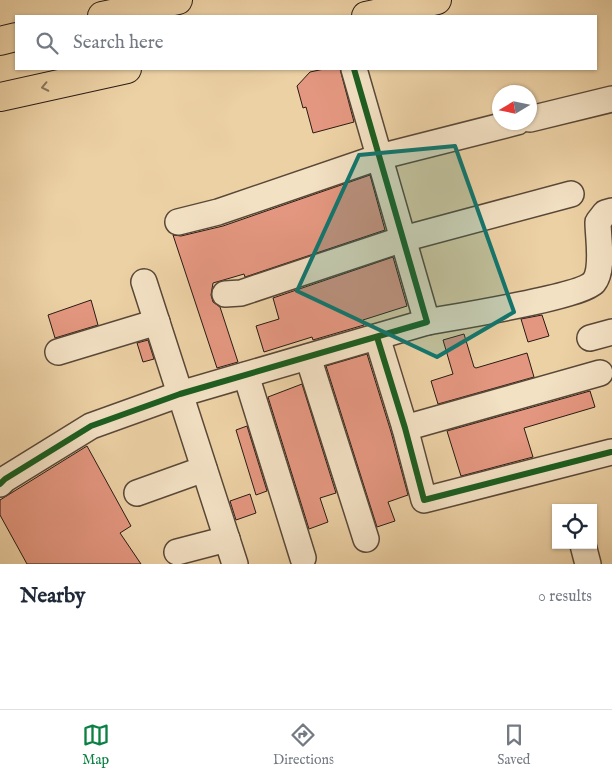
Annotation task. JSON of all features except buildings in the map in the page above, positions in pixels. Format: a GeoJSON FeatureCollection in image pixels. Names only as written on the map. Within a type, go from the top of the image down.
{"type":"FeatureCollection","features":[{"type":"Feature","properties":{"kind":"main road"},"geometry":{"type":"LineString","coordinates":[[105,15],[131,5],[178,0]]}},
{"type":"Feature","properties":{"kind":"main road"},"geometry":{"type":"LineString","coordinates":[[370,15],[437,0]]}},
{"type":"Feature","properties":{"kind":"main road"},"geometry":{"type":"LineString","coordinates":[[0,97],[122,70]]}},
{"type":"Feature","properties":{"kind":"street"},"geometry":{"type":"LineString","coordinates":[[354,70],[427,322]]}},
{"type":"Feature","properties":{"kind":"street"},"geometry":{"type":"LineString","coordinates":[[537,118],[612,99]]}},
{"type":"Feature","properties":{"kind":"street"},"geometry":{"type":"LineString","coordinates":[[178,222],[218,212],[379,156],[492,128]]}},
{"type":"Feature","properties":{"kind":"street"},"geometry":{"type":"LineString","coordinates":[[225,294],[242,293],[403,239],[571,194]]}},
{"type":"Feature","properties":{"kind":"street"},"geometry":{"type":"LineString","coordinates":[[0,484],[5,479],[91,426],[180,394],[427,322],[563,296],[588,288],[595,281],[599,269],[598,222],[605,213],[612,211]]}},
{"type":"Feature","properties":{"kind":"street"},"geometry":{"type":"LineString","coordinates":[[144,282],[235,564]]}},
{"type":"Feature","properties":{"kind":"street"},"geometry":{"type":"LineString","coordinates":[[58,352],[157,322]]}},
{"type":"Feature","properties":{"kind":"street"},"geometry":{"type":"LineString","coordinates":[[377,337],[405,428],[424,500],[611,452]]}},
{"type":"Feature","properties":{"kind":"street"},"geometry":{"type":"LineString","coordinates":[[308,357],[366,539]]}},
{"type":"Feature","properties":{"kind":"street"},"geometry":{"type":"LineString","coordinates":[[405,428],[600,373]]}},
{"type":"Feature","properties":{"kind":"street"},"geometry":{"type":"LineString","coordinates":[[246,375],[303,558]]}},
{"type":"Feature","properties":{"kind":"street"},"geometry":{"type":"LineString","coordinates":[[137,493],[204,468]]}},
{"type":"Feature","properties":{"kind":"street"},"geometry":{"type":"LineString","coordinates":[[177,552],[227,539]]}},
{"type":"Feature","properties":{"kind":"street"},"geometry":{"type":"LineString","coordinates":[[584,549],[588,564]]}},
{"type":"Feature","properties":{"kind":"highlighted area"},"geometry":{"type":"Polygon","coordinates":[[[455,146],[514,312],[437,357],[297,291],[359,155],[455,146]]]}},
{"type":"Feature","properties":{"kind":"cycle path"},"geometry":{"type":"LineString","coordinates":[[0,484],[5,479],[91,426],[180,394],[427,322],[354,70]]}},
{"type":"Feature","properties":{"kind":"cycle path"},"geometry":{"type":"LineString","coordinates":[[377,337],[405,428],[424,500],[611,452]]}}]}
